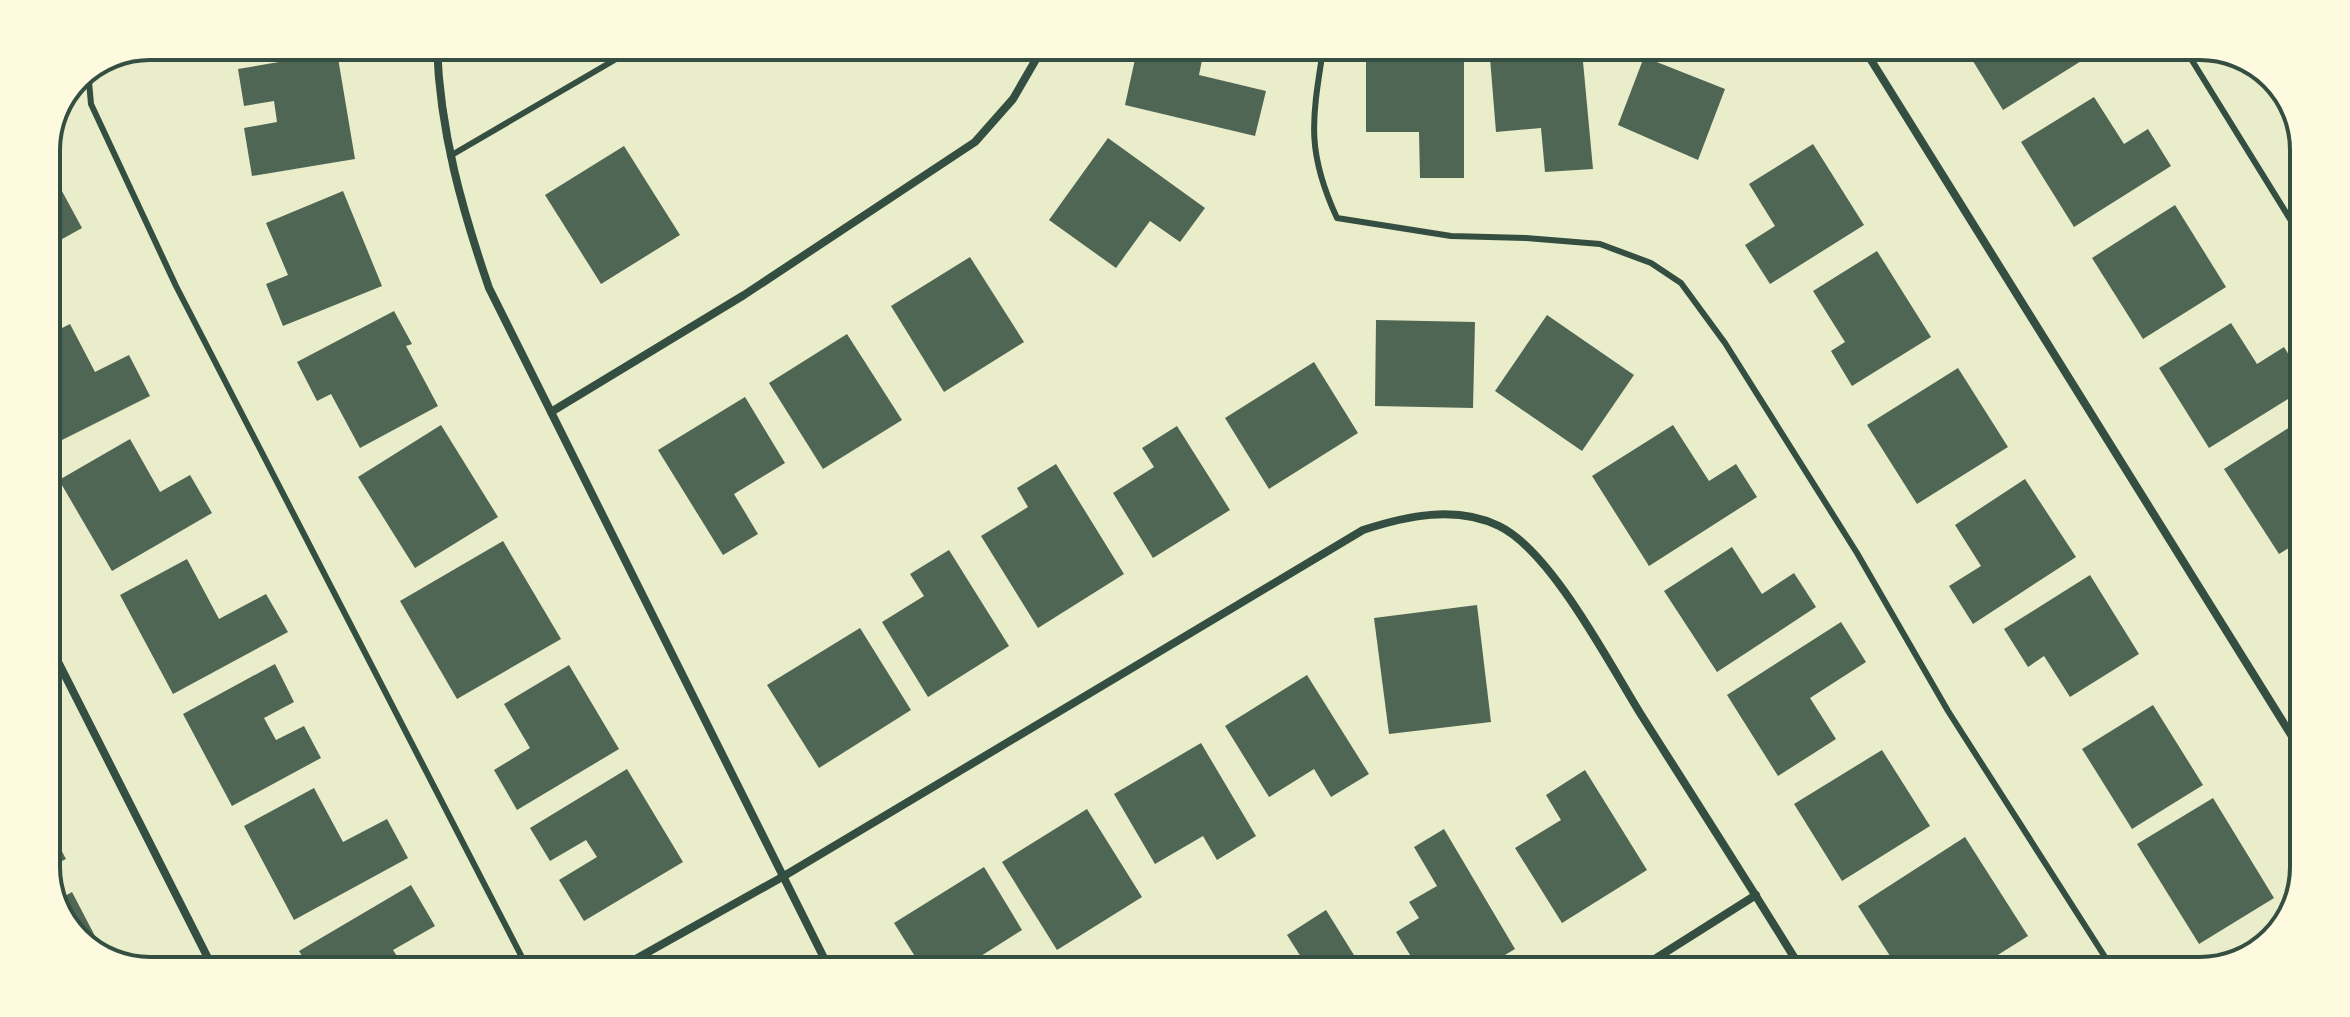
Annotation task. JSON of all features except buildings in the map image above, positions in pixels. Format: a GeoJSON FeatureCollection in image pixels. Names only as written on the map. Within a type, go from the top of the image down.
{"type":"FeatureCollection","features":[{"type":"Feature","properties":{"kind":"street"},"geometry":{"type":"LineString","coordinates":[[438,60],[439,97],[459,202],[489,288],[824,957]]}},
{"type":"Feature","properties":{"kind":"street"},"geometry":{"type":"LineString","coordinates":[[551,412],[744,295],[975,142],[1013,99],[1036,60]]}},
{"type":"Feature","properties":{"kind":"street"},"geometry":{"type":"LineString","coordinates":[[1871,60],[2290,733]]}},
{"type":"Feature","properties":{"kind":"street"},"geometry":{"type":"LineString","coordinates":[[639,957],[784,876],[1363,530],[1400,518],[1462,514],[1500,526],[1533,551],[1580,617],[1794,957]]}},
{"type":"Feature","properties":{"kind":"street"},"geometry":{"type":"LineString","coordinates":[[60,666],[207,957]]}},
{"type":"Feature","properties":{"kind":"street"},"geometry":{"type":"LineString","coordinates":[[1658,957],[1756,895]]}},
{"type":"Feature","properties":{"kind":"lane"},"geometry":{"type":"LineString","coordinates":[[450,156],[614,60]]}},
{"type":"Feature","properties":{"kind":"lane"},"geometry":{"type":"LineString","coordinates":[[1321,60],[1311,129],[1323,188],[1337,218],[1451,236],[1600,244],[1651,263],[1681,283],[1725,343],[1857,553],[1948,711],[2105,957]]}},
{"type":"Feature","properties":{"kind":"lane"},"geometry":{"type":"LineString","coordinates":[[2192,60],[2290,219]]}},
{"type":"Feature","properties":{"kind":"lane"},"geometry":{"type":"LineString","coordinates":[[89,84],[91,104],[176,286],[522,957]]}}]}
